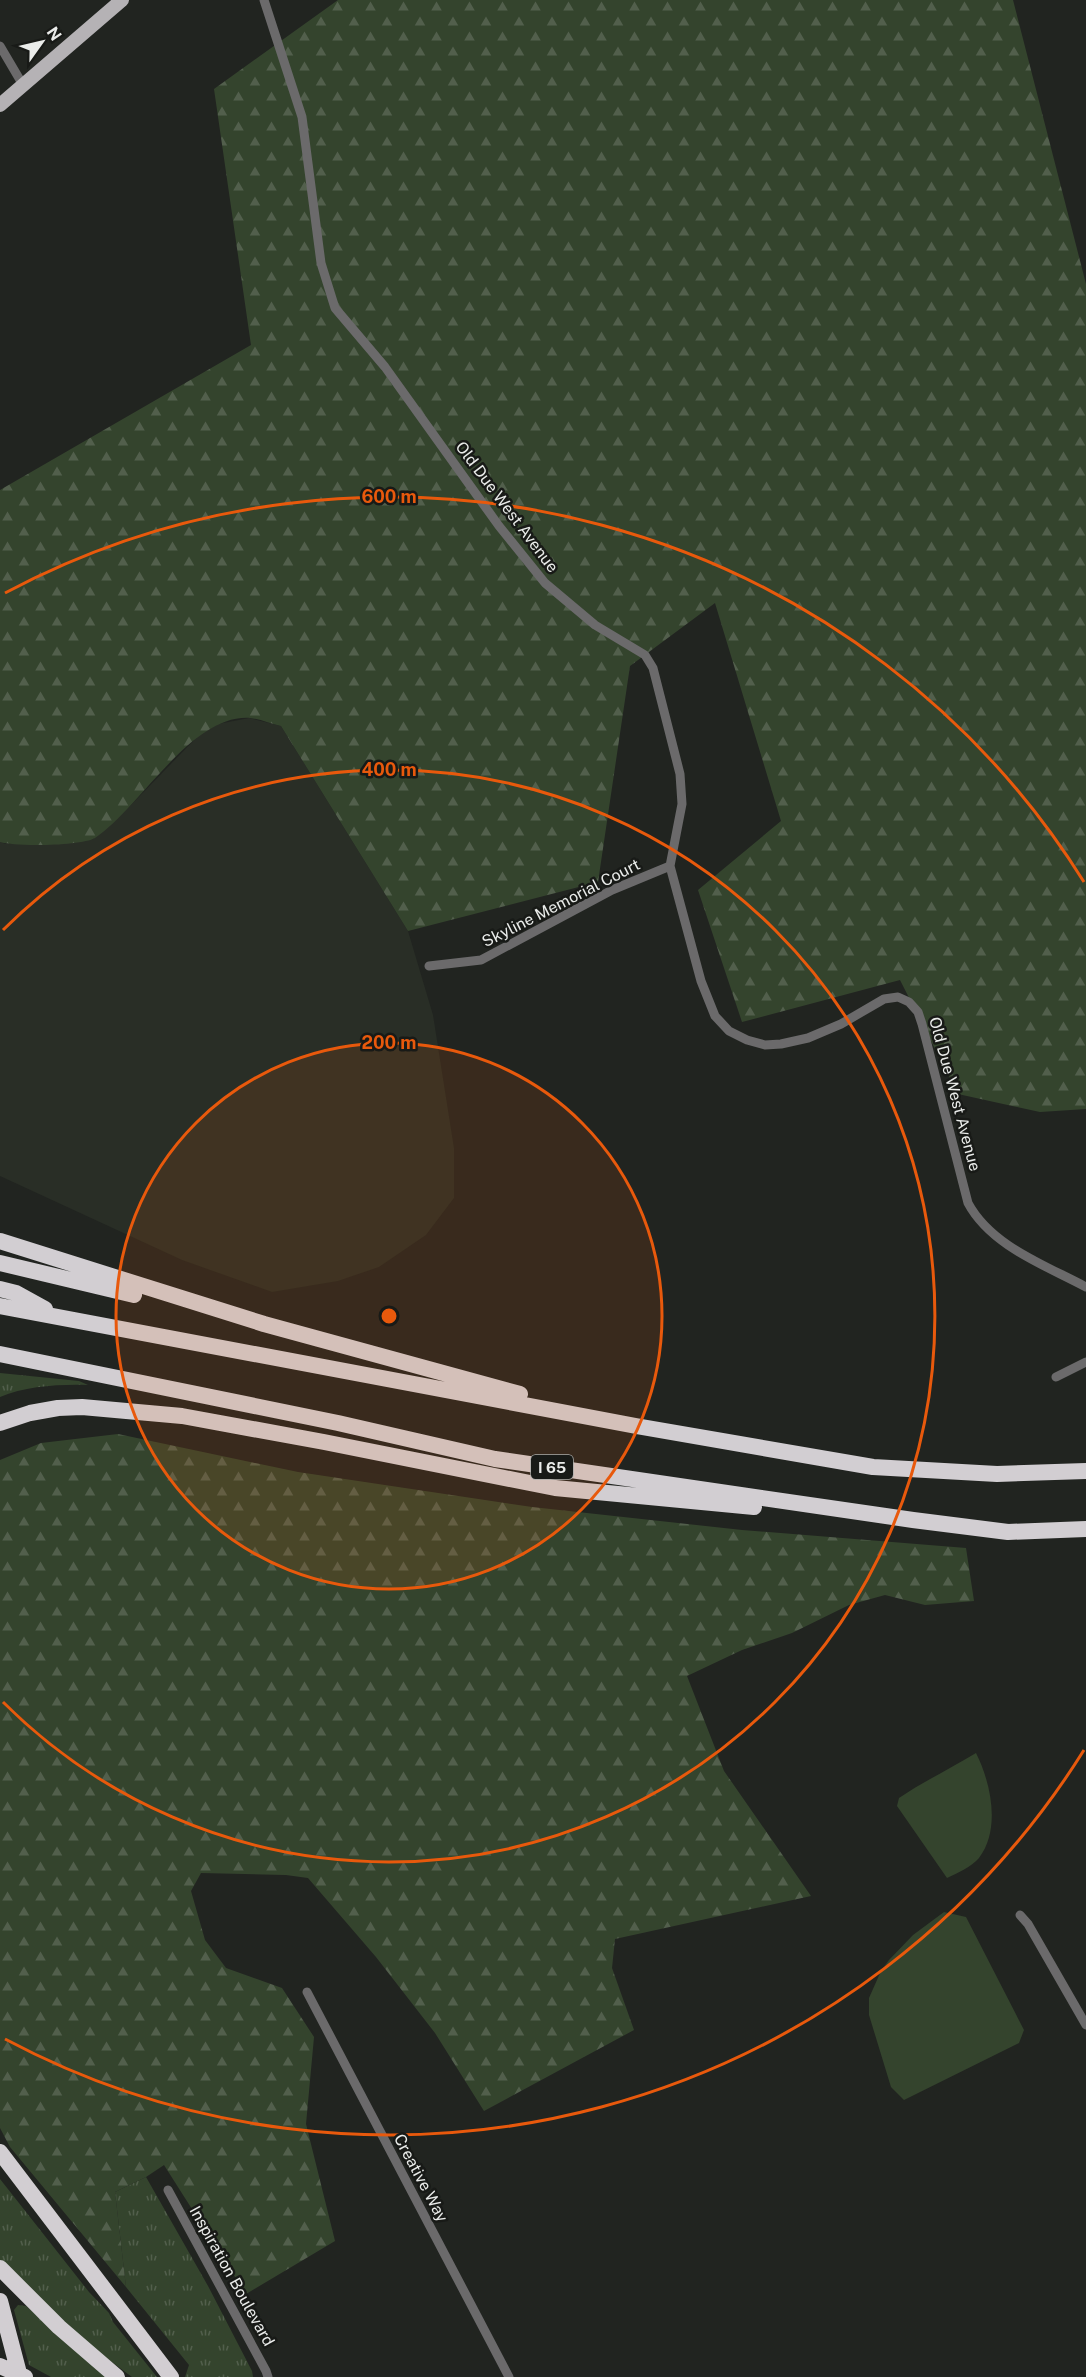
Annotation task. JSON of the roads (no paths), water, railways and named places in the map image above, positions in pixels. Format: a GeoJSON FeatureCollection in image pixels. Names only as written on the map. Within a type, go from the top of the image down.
{"type":"FeatureCollection","features":[{"type":"Feature","properties":{"kind":"highway"},"geometry":{"type":"LineString","coordinates":[[0,1241],[264,1324],[636,1426]]}},
{"type":"Feature","properties":{"kind":"highway"},"geometry":{"type":"LineString","coordinates":[[0,1263],[264,1324]]}},
{"type":"Feature","properties":{"kind":"highway"},"geometry":{"type":"LineString","coordinates":[[0,1289],[16,1293],[56,1316]]}},
{"type":"Feature","properties":{"kind":"highway"},"geometry":{"type":"LineString","coordinates":[[0,1306],[636,1426],[873,1467],[997,1473],[1086,1471]]}},
{"type":"Feature","properties":{"kind":"highway","name":"I 65"},"geometry":{"type":"LineString","coordinates":[[0,1354],[338,1423],[495,1459],[1008,1532],[1086,1529]]}},
{"type":"Feature","properties":{"kind":"highway"},"geometry":{"type":"LineString","coordinates":[[0,1423],[30,1413],[74,1407],[160,1414],[324,1442],[555,1488],[913,1520]]}},
{"type":"Feature","properties":{"kind":"highway"},"geometry":{"type":"LineString","coordinates":[[0,2152],[171,2377]]}},
{"type":"Feature","properties":{"kind":"highway"},"geometry":{"type":"LineString","coordinates":[[0,2268],[59,2327],[117,2377]]}},
{"type":"Feature","properties":{"kind":"highway"},"geometry":{"type":"LineString","coordinates":[[0,2301],[23,2377]]}},
{"type":"Feature","properties":{"kind":"highway"},"geometry":{"type":"LineString","coordinates":[[0,2366],[23,2377]]}},
{"type":"Feature","properties":{"kind":"main road"},"geometry":{"type":"LineString","coordinates":[[0,105],[122,0]]}},
{"type":"Feature","properties":{"kind":"street","name":"Old Due West Avenue"},"geometry":{"type":"LineString","coordinates":[[264,0],[302,117],[321,263],[335,308],[385,368],[499,526],[545,583],[595,625],[645,655],[653,668],[680,774],[682,804],[670,866],[701,981],[715,1017],[729,1031],[747,1040],[765,1045],[781,1044],[808,1038],[841,1024],[884,999],[898,997],[909,1002],[918,1012],[922,1024],[968,1203],[976,1218],[1002,1241],[1086,1287]]}},
{"type":"Feature","properties":{"kind":"street"},"geometry":{"type":"LineString","coordinates":[[0,46],[23,86]]}},
{"type":"Feature","properties":{"kind":"street","name":"Skyline Memorial Court"},"geometry":{"type":"LineString","coordinates":[[429,966],[481,960],[612,890],[670,866]]}},
{"type":"Feature","properties":{"kind":"street"},"geometry":{"type":"LineString","coordinates":[[1056,1377],[1086,1362]]}},
{"type":"Feature","properties":{"kind":"street"},"geometry":{"type":"LineString","coordinates":[[1020,1916],[1028,1924],[1086,2025]]}},
{"type":"Feature","properties":{"kind":"street","name":"Creative Way"},"geometry":{"type":"LineString","coordinates":[[307,1992],[509,2377]]}},
{"type":"Feature","properties":{"kind":"street","name":"Inspiration Boulevard"},"geometry":{"type":"LineString","coordinates":[[168,2190],[268,2377]]}}]}
